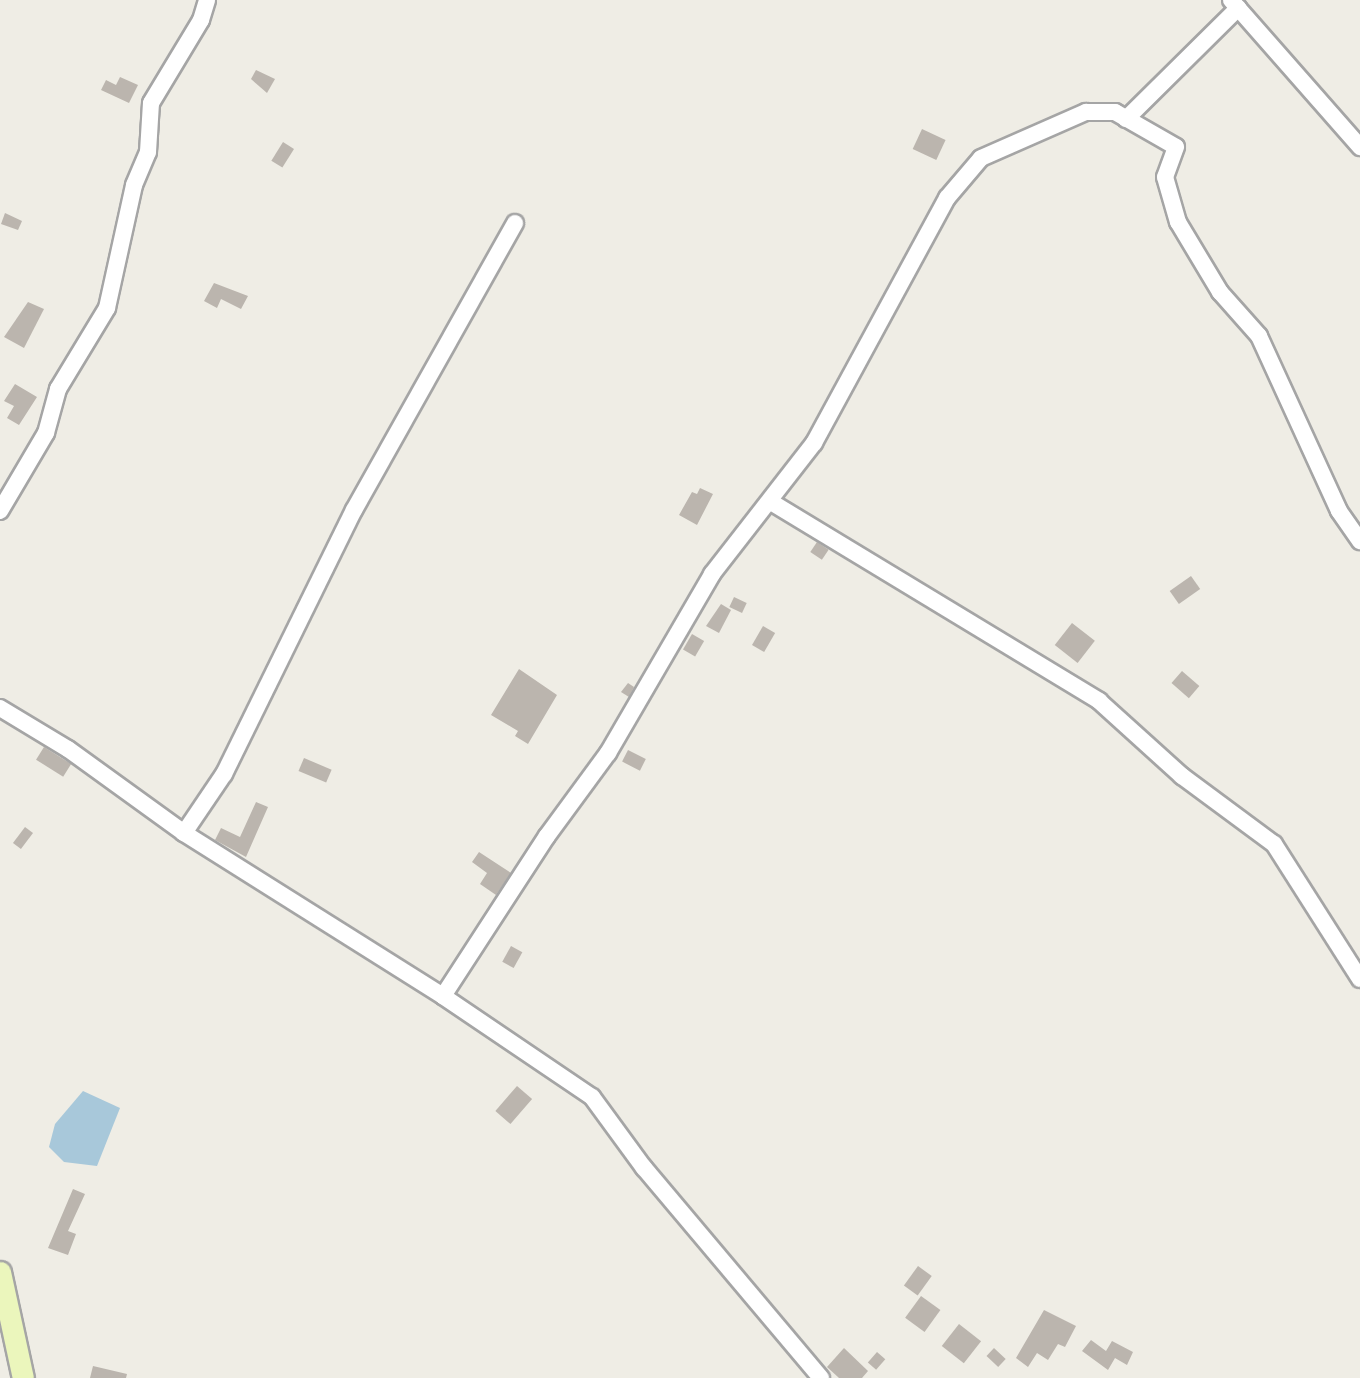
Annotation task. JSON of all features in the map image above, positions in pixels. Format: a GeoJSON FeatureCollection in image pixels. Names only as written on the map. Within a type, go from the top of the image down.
{"type":"FeatureCollection","features":[{"type":"Feature","properties":{"kind":"main road"},"geometry":{"type":"LineString","coordinates":[[0,1272],[23,1378]]}},
{"type":"Feature","properties":{"kind":"street"},"geometry":{"type":"LineString","coordinates":[[0,511],[46,433],[58,389],[107,308],[134,185],[148,152],[151,103],[201,20],[207,0]]}},
{"type":"Feature","properties":{"kind":"street"},"geometry":{"type":"LineString","coordinates":[[1126,119],[1234,4],[1360,147]]}},
{"type":"Feature","properties":{"kind":"street"},"geometry":{"type":"LineString","coordinates":[[443,996],[547,836],[608,753],[712,574],[771,502],[814,443],[947,198],[981,158],[1086,112],[1115,112],[1176,147],[1165,177],[1178,222],[1220,292],[1259,336],[1339,511],[1360,541]]}},
{"type":"Feature","properties":{"kind":"street"},"geometry":{"type":"LineString","coordinates":[[184,833],[224,774],[354,510],[515,223]]}},
{"type":"Feature","properties":{"kind":"street"},"geometry":{"type":"LineString","coordinates":[[771,502],[1099,701],[1182,776],[1274,844],[1360,979]]}},
{"type":"Feature","properties":{"kind":"street"},"geometry":{"type":"LineString","coordinates":[[0,708],[68,749],[184,833],[443,996],[592,1097],[644,1168],[821,1378]]}},
{"type":"Feature","properties":{"kind":"water"},"geometry":{"type":"Polygon","coordinates":[[[83,1091],[120,1108],[97,1166],[64,1162],[49,1147],[55,1124],[83,1091]]]}},
{"type":"Feature","properties":{"kind":"building"},"geometry":{"type":"Polygon","coordinates":[[[256,70],[275,79],[267,93],[251,79],[256,70]]]}},
{"type":"Feature","properties":{"kind":"building"},"geometry":{"type":"Polygon","coordinates":[[[120,77],[138,85],[129,103],[101,90],[106,80],[116,85],[120,77]]]}},
{"type":"Feature","properties":{"kind":"building"},"geometry":{"type":"Polygon","coordinates":[[[922,129],[946,140],[936,160],[913,149],[922,129]]]}},
{"type":"Feature","properties":{"kind":"building"},"geometry":{"type":"Polygon","coordinates":[[[283,142],[294,149],[282,168],[271,161],[283,142]]]}},
{"type":"Feature","properties":{"kind":"building"},"geometry":{"type":"Polygon","coordinates":[[[5,213],[22,221],[18,230],[1,224],[5,213]]]}},
{"type":"Feature","properties":{"kind":"building"},"geometry":{"type":"Polygon","coordinates":[[[214,283],[248,296],[241,309],[221,299],[217,308],[204,301],[214,283]]]}},
{"type":"Feature","properties":{"kind":"building"},"geometry":{"type":"Polygon","coordinates":[[[28,302],[44,309],[24,348],[4,337],[28,302]]]}},
{"type":"Feature","properties":{"kind":"building"},"geometry":{"type":"Polygon","coordinates":[[[15,384],[37,397],[19,425],[7,418],[14,406],[4,401],[15,384]]]}},
{"type":"Feature","properties":{"kind":"building"},"geometry":{"type":"Polygon","coordinates":[[[700,488],[713,494],[697,525],[679,515],[692,492],[697,494],[700,488]]]}},
{"type":"Feature","properties":{"kind":"building"},"geometry":{"type":"Polygon","coordinates":[[[817,542],[829,550],[822,560],[810,552],[817,542]]]}},
{"type":"Feature","properties":{"kind":"building"},"geometry":{"type":"Polygon","coordinates":[[[1191,576],[1200,589],[1179,604],[1170,591],[1191,576]]]}},
{"type":"Feature","properties":{"kind":"building"},"geometry":{"type":"Polygon","coordinates":[[[734,597],[747,603],[742,613],[729,607],[734,597]]]}},
{"type":"Feature","properties":{"kind":"building"},"geometry":{"type":"Polygon","coordinates":[[[721,604],[731,610],[719,633],[706,626],[721,604]]]}},
{"type":"Feature","properties":{"kind":"building"},"geometry":{"type":"Polygon","coordinates":[[[1072,623],[1095,641],[1078,663],[1055,645],[1072,623]]]}},
{"type":"Feature","properties":{"kind":"building"},"geometry":{"type":"Polygon","coordinates":[[[763,626],[775,633],[764,652],[752,645],[763,626]]]}},
{"type":"Feature","properties":{"kind":"building"},"geometry":{"type":"Polygon","coordinates":[[[692,634],[704,641],[695,657],[683,650],[692,634]]]}},
{"type":"Feature","properties":{"kind":"building"},"geometry":{"type":"Polygon","coordinates":[[[519,669],[557,695],[528,744],[515,736],[518,731],[491,715],[519,669]]]}},
{"type":"Feature","properties":{"kind":"building"},"geometry":{"type":"Polygon","coordinates":[[[1182,671],[1199,686],[1189,698],[1172,683],[1182,671]]]}},
{"type":"Feature","properties":{"kind":"building"},"geometry":{"type":"Polygon","coordinates":[[[628,683],[634,687],[629,697],[621,692],[628,683]]]}},
{"type":"Feature","properties":{"kind":"building"},"geometry":{"type":"Polygon","coordinates":[[[44,747],[71,764],[63,777],[36,760],[44,747]]]}},
{"type":"Feature","properties":{"kind":"building"},"geometry":{"type":"Polygon","coordinates":[[[628,750],[646,759],[640,771],[622,762],[628,750]]]}},
{"type":"Feature","properties":{"kind":"building"},"geometry":{"type":"Polygon","coordinates":[[[304,758],[332,770],[326,783],[299,771],[304,758]]]}},
{"type":"Feature","properties":{"kind":"building"},"geometry":{"type":"Polygon","coordinates":[[[256,802],[268,807],[246,857],[215,840],[221,828],[240,837],[256,802]]]}},
{"type":"Feature","properties":{"kind":"building"},"geometry":{"type":"Polygon","coordinates":[[[25,827],[33,833],[21,849],[13,843],[25,827]]]}},
{"type":"Feature","properties":{"kind":"building"},"geometry":{"type":"Polygon","coordinates":[[[479,852],[511,873],[496,895],[480,884],[487,873],[472,862],[479,852]]]}},
{"type":"Feature","properties":{"kind":"building"},"geometry":{"type":"Polygon","coordinates":[[[511,946],[522,952],[514,968],[502,962],[511,946]]]}},
{"type":"Feature","properties":{"kind":"building"},"geometry":{"type":"Polygon","coordinates":[[[517,1086],[532,1099],[510,1124],[495,1111],[517,1086]]]}},
{"type":"Feature","properties":{"kind":"building"},"geometry":{"type":"Polygon","coordinates":[[[73,1189],[85,1194],[68,1231],[76,1234],[68,1255],[48,1248],[73,1189]]]}},
{"type":"Feature","properties":{"kind":"building"},"geometry":{"type":"Polygon","coordinates":[[[918,1266],[932,1276],[918,1295],[904,1285],[918,1266]]]}},
{"type":"Feature","properties":{"kind":"building"},"geometry":{"type":"Polygon","coordinates":[[[921,1296],[940,1310],[925,1332],[905,1318],[921,1296]]]}},
{"type":"Feature","properties":{"kind":"building"},"geometry":{"type":"Polygon","coordinates":[[[1044,1310],[1076,1326],[1065,1347],[1058,1344],[1048,1360],[1037,1353],[1028,1367],[1016,1358],[1044,1310]]]}},
{"type":"Feature","properties":{"kind":"building"},"geometry":{"type":"Polygon","coordinates":[[[959,1324],[981,1341],[964,1363],[942,1346],[959,1324]]]}},
{"type":"Feature","properties":{"kind":"building"},"geometry":{"type":"Polygon","coordinates":[[[1091,1340],[1106,1351],[1112,1341],[1133,1352],[1127,1365],[1115,1358],[1108,1370],[1082,1351],[1091,1340]]]}},
{"type":"Feature","properties":{"kind":"building"},"geometry":{"type":"Polygon","coordinates":[[[844,1348],[868,1371],[862,1378],[839,1378],[827,1367],[844,1348]]]}},
{"type":"Feature","properties":{"kind":"building"},"geometry":{"type":"Polygon","coordinates":[[[994,1348],[1006,1359],[998,1367],[986,1356],[994,1348]]]}},
{"type":"Feature","properties":{"kind":"building"},"geometry":{"type":"Polygon","coordinates":[[[877,1352],[885,1359],[876,1370],[868,1363],[877,1352]]]}},
{"type":"Feature","properties":{"kind":"building"},"geometry":{"type":"Polygon","coordinates":[[[93,1366],[127,1374],[126,1378],[90,1378],[93,1366]]]}}]}
